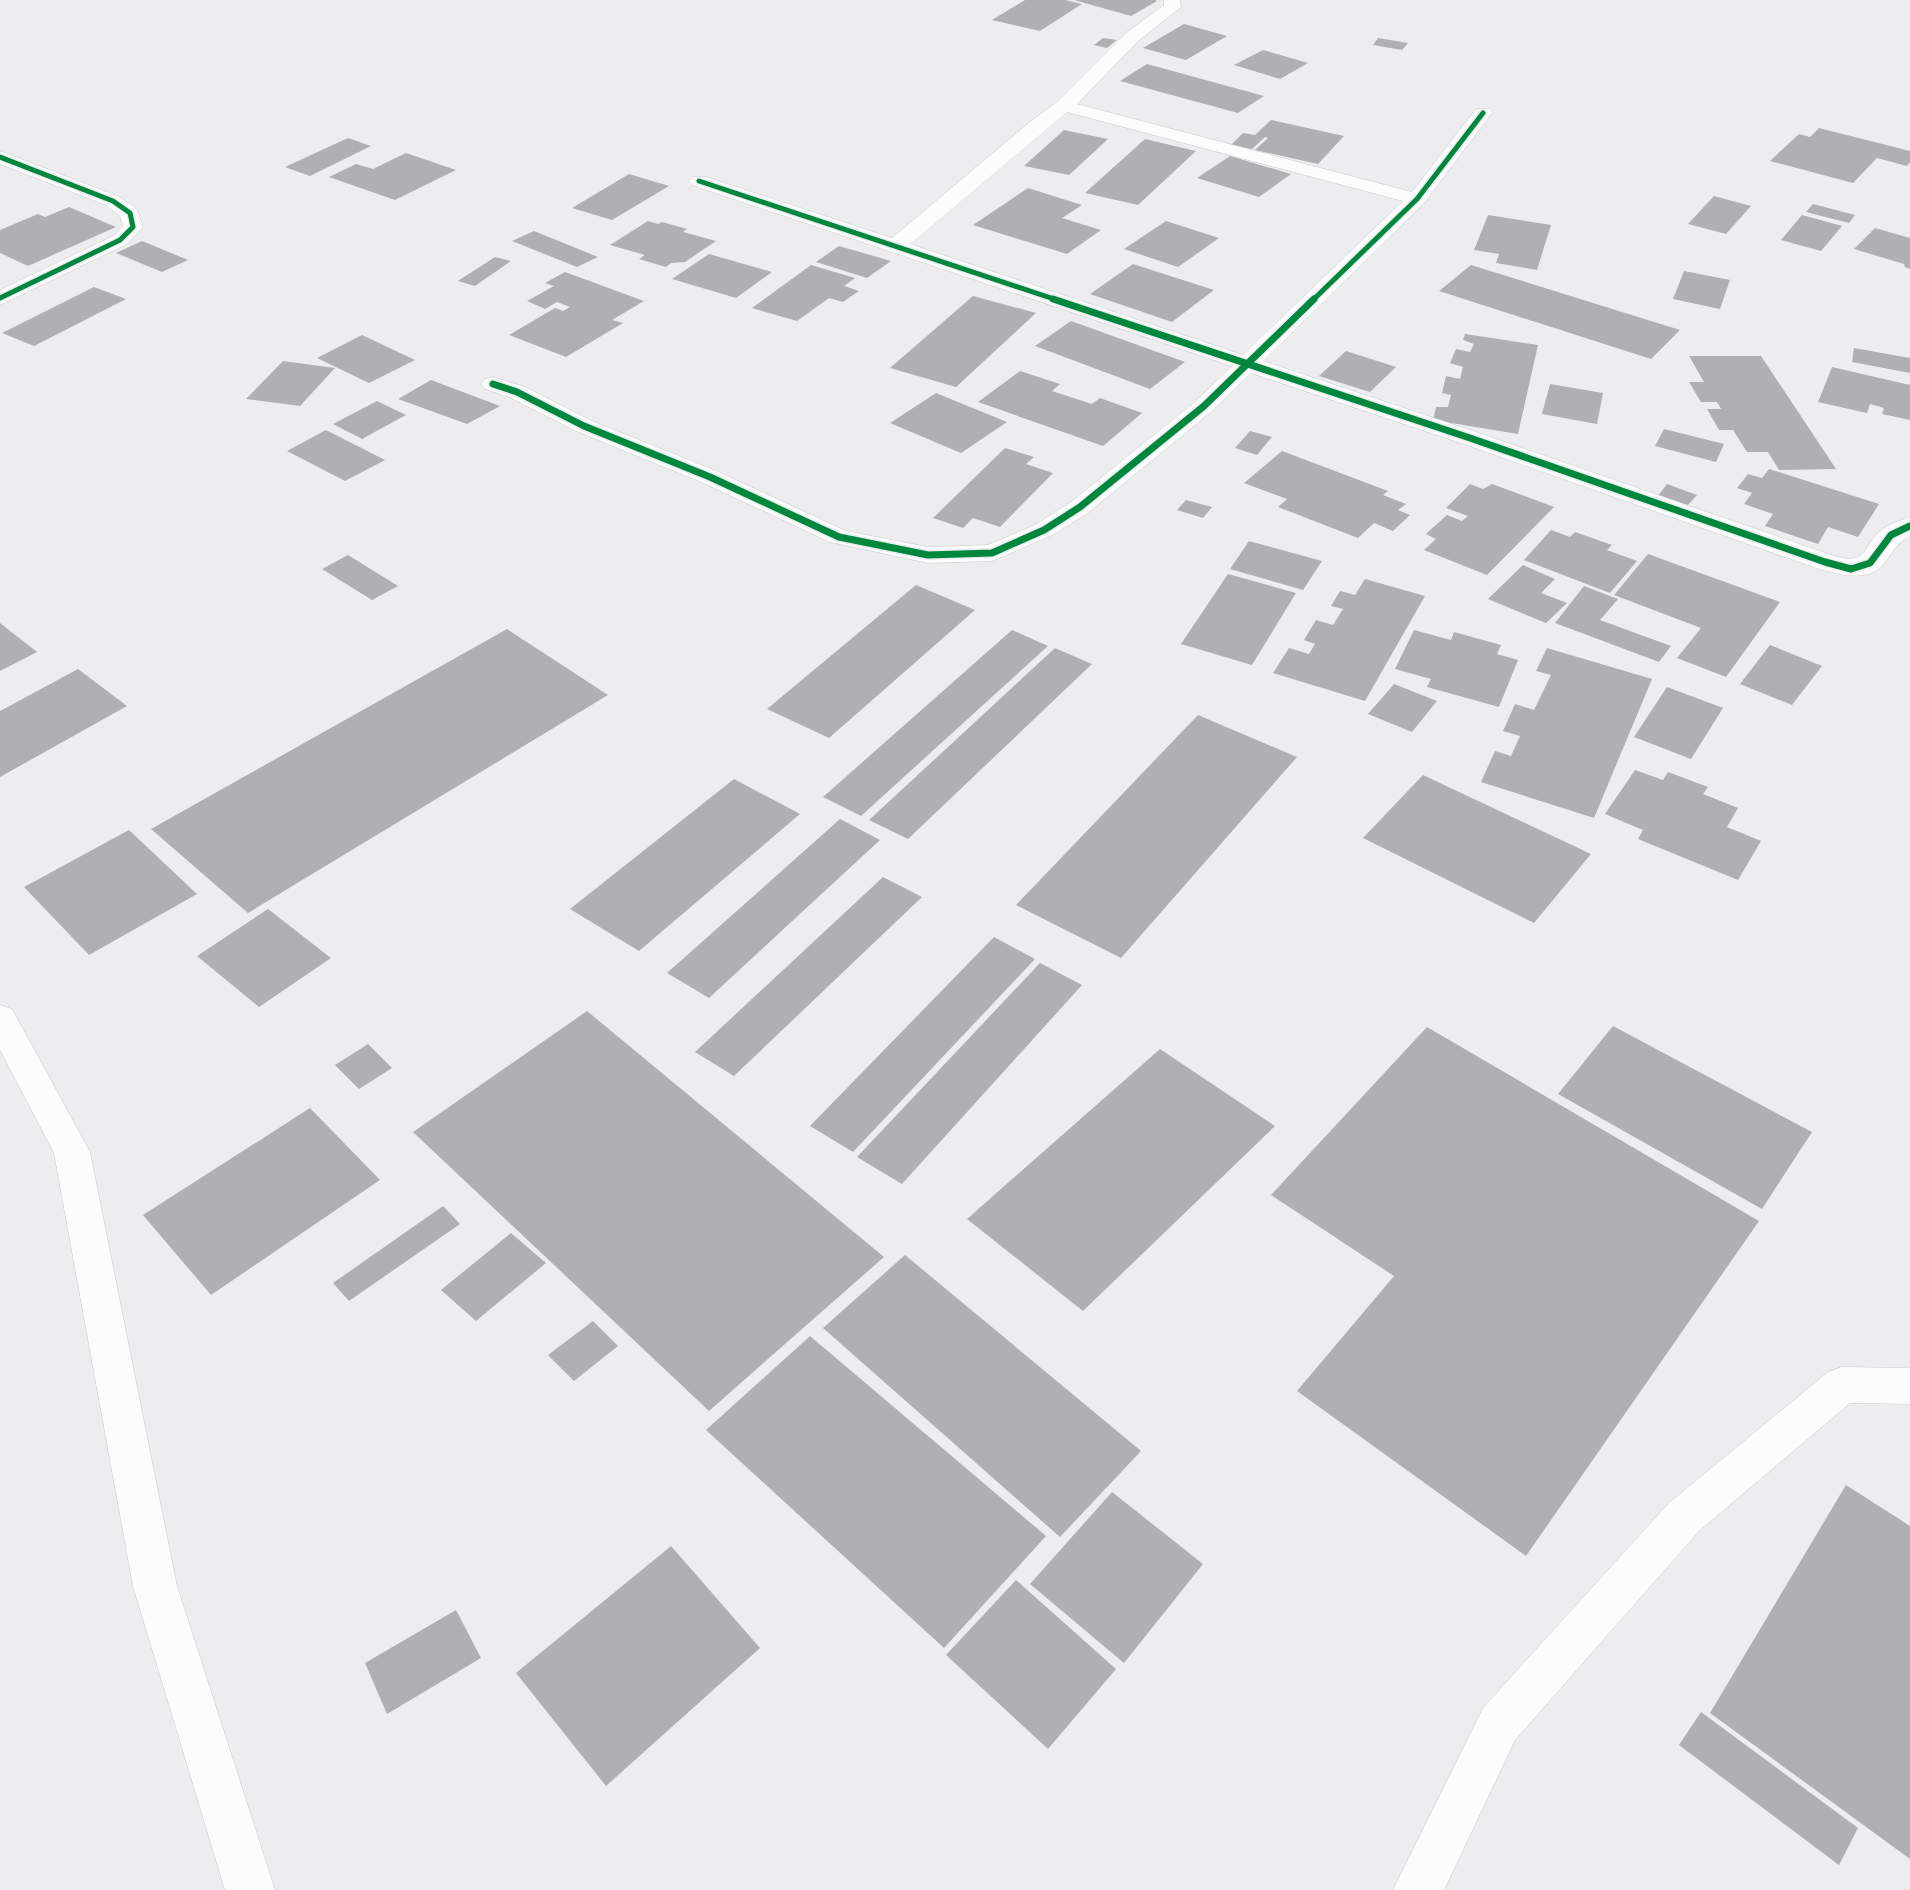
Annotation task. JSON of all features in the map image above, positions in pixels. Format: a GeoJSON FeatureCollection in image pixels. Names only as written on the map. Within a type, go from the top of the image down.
{"type":"FeatureCollection","features":[{"type":"Feature","properties":{"kind":"street"},"geometry":{"type":"LineString","coordinates":[[894,247],[1038,125],[1064,106],[1132,37],[1173,7],[1172,0]]}},
{"type":"Feature","properties":{"kind":"street"},"geometry":{"type":"LineString","coordinates":[[1064,106],[1417,199]]}},
{"type":"Feature","properties":{"kind":"street"},"geometry":{"type":"LineString","coordinates":[[493,384],[517,392],[584,426],[710,477],[839,537],[928,555],[992,553],[1044,530],[1080,507],[1204,406],[1417,199],[1483,113]]}},
{"type":"Feature","properties":{"kind":"street"},"geometry":{"type":"LineString","coordinates":[[0,157],[113,201],[130,213],[133,227],[120,240],[0,298]]}},
{"type":"Feature","properties":{"kind":"street"},"geometry":{"type":"LineString","coordinates":[[699,182],[1248,364],[1843,567],[1851,569],[1870,563],[1891,535],[1910,526]]}},
{"type":"Feature","properties":{"kind":"street"},"geometry":{"type":"LineString","coordinates":[[0,1018],[72,1152],[155,1586],[250,1890]]}},
{"type":"Feature","properties":{"kind":"street"},"geometry":{"type":"LineString","coordinates":[[1418,1890],[1500,1724],[1684,1517],[1842,1385],[1910,1386]]}},
{"type":"Feature","properties":{"kind":"building"},"geometry":{"type":"Polygon","coordinates":[[[1025,0],[1065,0],[1082,4],[1040,31],[992,20],[1025,0]]]}},
{"type":"Feature","properties":{"kind":"building"},"geometry":{"type":"Polygon","coordinates":[[[1074,0],[1155,0],[1157,1],[1131,16],[1074,0]]]}},
{"type":"Feature","properties":{"kind":"building"},"geometry":{"type":"Polygon","coordinates":[[[1184,24],[1227,36],[1186,60],[1143,48],[1184,24]]]}},
{"type":"Feature","properties":{"kind":"building"},"geometry":{"type":"Polygon","coordinates":[[[1103,38],[1117,40],[1107,48],[1094,45],[1103,38]]]}},
{"type":"Feature","properties":{"kind":"building"},"geometry":{"type":"Polygon","coordinates":[[[1378,38],[1408,43],[1402,50],[1373,45],[1378,38]]]}},
{"type":"Feature","properties":{"kind":"building"},"geometry":{"type":"Polygon","coordinates":[[[1263,50],[1308,63],[1280,79],[1234,65],[1263,50]]]}},
{"type":"Feature","properties":{"kind":"building"},"geometry":{"type":"Polygon","coordinates":[[[1147,64],[1264,96],[1238,113],[1120,81],[1147,64]]]}},
{"type":"Feature","properties":{"kind":"building"},"geometry":{"type":"Polygon","coordinates":[[[1271,120],[1344,136],[1318,164],[1255,150],[1268,138],[1265,137],[1252,149],[1231,145],[1243,133],[1255,135],[1271,120]]]}},
{"type":"Feature","properties":{"kind":"building"},"geometry":{"type":"Polygon","coordinates":[[[1819,128],[1910,151],[1910,162],[1907,166],[1877,158],[1853,183],[1770,161],[1799,134],[1810,137],[1819,128]]]}},
{"type":"Feature","properties":{"kind":"building"},"geometry":{"type":"Polygon","coordinates":[[[1064,130],[1108,139],[1069,175],[1024,166],[1064,130]]]}},
{"type":"Feature","properties":{"kind":"building"},"geometry":{"type":"Polygon","coordinates":[[[348,138],[371,146],[310,176],[285,167],[348,138]]]}},
{"type":"Feature","properties":{"kind":"building"},"geometry":{"type":"Polygon","coordinates":[[[1145,139],[1196,151],[1138,205],[1085,193],[1145,139]]]}},
{"type":"Feature","properties":{"kind":"building"},"geometry":{"type":"Polygon","coordinates":[[[406,153],[456,170],[395,200],[329,177],[356,164],[373,169],[406,153]]]}},
{"type":"Feature","properties":{"kind":"building"},"geometry":{"type":"Polygon","coordinates":[[[1230,156],[1291,174],[1259,197],[1197,178],[1230,156]]]}},
{"type":"Feature","properties":{"kind":"building"},"geometry":{"type":"Polygon","coordinates":[[[629,174],[669,186],[612,220],[572,208],[629,174]]]}},
{"type":"Feature","properties":{"kind":"building"},"geometry":{"type":"Polygon","coordinates":[[[1028,188],[1082,205],[1062,218],[1101,230],[1067,254],[973,225],[1028,188]]]}},
{"type":"Feature","properties":{"kind":"building"},"geometry":{"type":"Polygon","coordinates":[[[1714,196],[1751,206],[1726,234],[1688,224],[1714,196]]]}},
{"type":"Feature","properties":{"kind":"building"},"geometry":{"type":"Polygon","coordinates":[[[1813,204],[1855,215],[1849,223],[1806,212],[1813,204]]]}},
{"type":"Feature","properties":{"kind":"building"},"geometry":{"type":"Polygon","coordinates":[[[69,207],[116,227],[28,266],[0,253],[0,230],[38,214],[45,217],[69,207]]]}},
{"type":"Feature","properties":{"kind":"building"},"geometry":{"type":"Polygon","coordinates":[[[1488,215],[1551,225],[1537,270],[1496,263],[1499,254],[1474,250],[1488,215]]]}},
{"type":"Feature","properties":{"kind":"building"},"geometry":{"type":"Polygon","coordinates":[[[1802,215],[1842,226],[1821,251],[1781,240],[1802,215]]]}},
{"type":"Feature","properties":{"kind":"building"},"geometry":{"type":"Polygon","coordinates":[[[648,221],[658,224],[662,222],[687,229],[683,232],[716,241],[685,262],[671,263],[666,267],[639,259],[645,255],[610,245],[648,221]]]}},
{"type":"Feature","properties":{"kind":"building"},"geometry":{"type":"Polygon","coordinates":[[[1166,221],[1219,238],[1178,267],[1124,249],[1166,221]]]}},
{"type":"Feature","properties":{"kind":"building"},"geometry":{"type":"Polygon","coordinates":[[[1875,228],[1910,238],[1910,269],[1904,264],[1854,249],[1875,228]]]}},
{"type":"Feature","properties":{"kind":"building"},"geometry":{"type":"Polygon","coordinates":[[[534,231],[598,257],[577,267],[512,241],[534,231]]]}},
{"type":"Feature","properties":{"kind":"building"},"geometry":{"type":"Polygon","coordinates":[[[142,241],[188,260],[162,272],[116,253],[142,241]]]}},
{"type":"Feature","properties":{"kind":"building"},"geometry":{"type":"Polygon","coordinates":[[[839,246],[891,261],[867,278],[816,262],[839,246]]]}},
{"type":"Feature","properties":{"kind":"building"},"geometry":{"type":"Polygon","coordinates":[[[709,254],[772,272],[736,298],[672,279],[709,254]]]}},
{"type":"Feature","properties":{"kind":"building"},"geometry":{"type":"Polygon","coordinates":[[[495,257],[511,261],[475,286],[458,281],[495,257]]]}},
{"type":"Feature","properties":{"kind":"building"},"geometry":{"type":"Polygon","coordinates":[[[1133,264],[1214,290],[1172,322],[1090,294],[1133,264]]]}},
{"type":"Feature","properties":{"kind":"building"},"geometry":{"type":"Polygon","coordinates":[[[811,265],[855,278],[844,286],[859,291],[843,302],[829,298],[797,321],[752,308],[811,265]]]}},
{"type":"Feature","properties":{"kind":"building"},"geometry":{"type":"Polygon","coordinates":[[[1471,265],[1680,330],[1651,359],[1439,291],[1471,265]]]}},
{"type":"Feature","properties":{"kind":"building"},"geometry":{"type":"Polygon","coordinates":[[[1684,271],[1730,280],[1720,309],[1673,299],[1684,271]]]}},
{"type":"Feature","properties":{"kind":"building"},"geometry":{"type":"Polygon","coordinates":[[[565,272],[644,301],[612,320],[623,323],[566,357],[509,335],[555,308],[563,311],[570,307],[557,302],[545,309],[527,301],[554,286],[545,283],[565,272]]]}},
{"type":"Feature","properties":{"kind":"building"},"geometry":{"type":"Polygon","coordinates":[[[94,287],[126,299],[34,346],[2,333],[94,287]]]}},
{"type":"Feature","properties":{"kind":"building"},"geometry":{"type":"Polygon","coordinates":[[[973,296],[1036,313],[956,387],[890,368],[973,296]]]}},
{"type":"Feature","properties":{"kind":"building"},"geometry":{"type":"Polygon","coordinates":[[[1071,321],[1185,362],[1150,389],[1035,346],[1071,321]]]}},
{"type":"Feature","properties":{"kind":"building"},"geometry":{"type":"Polygon","coordinates":[[[1465,334],[1538,345],[1518,434],[1433,420],[1436,407],[1448,407],[1451,395],[1442,393],[1446,376],[1460,379],[1463,367],[1450,363],[1456,349],[1470,352],[1474,344],[1463,340],[1465,334]]]}},
{"type":"Feature","properties":{"kind":"building"},"geometry":{"type":"Polygon","coordinates":[[[362,335],[415,360],[369,383],[317,358],[362,335]]]}},
{"type":"Feature","properties":{"kind":"building"},"geometry":{"type":"Polygon","coordinates":[[[1854,348],[1910,358],[1910,373],[1852,362],[1854,348]]]}},
{"type":"Feature","properties":{"kind":"building"},"geometry":{"type":"Polygon","coordinates":[[[1346,351],[1396,367],[1370,392],[1319,376],[1346,351]]]}},
{"type":"Feature","properties":{"kind":"building"},"geometry":{"type":"Polygon","coordinates":[[[1689,356],[1761,356],[1836,469],[1779,470],[1768,452],[1747,452],[1733,430],[1719,430],[1707,409],[1721,409],[1717,402],[1701,402],[1689,382],[1704,382],[1689,356]]]}},
{"type":"Feature","properties":{"kind":"building"},"geometry":{"type":"Polygon","coordinates":[[[283,361],[335,368],[300,406],[246,399],[283,361]]]}},
{"type":"Feature","properties":{"kind":"building"},"geometry":{"type":"Polygon","coordinates":[[[1832,367],[1910,385],[1910,420],[1882,414],[1884,408],[1870,404],[1867,413],[1818,402],[1832,367]]]}},
{"type":"Feature","properties":{"kind":"building"},"geometry":{"type":"Polygon","coordinates":[[[1020,371],[1060,384],[1052,391],[1092,404],[1100,398],[1142,413],[1103,446],[978,402],[1020,371]]]}},
{"type":"Feature","properties":{"kind":"building"},"geometry":{"type":"Polygon","coordinates":[[[431,380],[500,406],[467,424],[398,399],[431,380]]]}},
{"type":"Feature","properties":{"kind":"building"},"geometry":{"type":"Polygon","coordinates":[[[1550,384],[1603,393],[1597,424],[1542,414],[1550,384]]]}},
{"type":"Feature","properties":{"kind":"building"},"geometry":{"type":"Polygon","coordinates":[[[936,393],[1007,422],[961,453],[890,423],[936,393]]]}},
{"type":"Feature","properties":{"kind":"building"},"geometry":{"type":"Polygon","coordinates":[[[377,401],[406,415],[362,439],[333,424],[377,401]]]}},
{"type":"Feature","properties":{"kind":"building"},"geometry":{"type":"Polygon","coordinates":[[[1664,429],[1724,444],[1716,462],[1655,446],[1664,429]]]}},
{"type":"Feature","properties":{"kind":"building"},"geometry":{"type":"Polygon","coordinates":[[[326,430],[385,460],[345,481],[287,451],[326,430]]]}},
{"type":"Feature","properties":{"kind":"building"},"geometry":{"type":"Polygon","coordinates":[[[1250,431],[1272,437],[1257,455],[1235,448],[1250,431]]]}},
{"type":"Feature","properties":{"kind":"building"},"geometry":{"type":"Polygon","coordinates":[[[1005,448],[1034,457],[1026,464],[1053,473],[1000,527],[973,518],[963,528],[933,518],[1005,448]]]}},
{"type":"Feature","properties":{"kind":"building"},"geometry":{"type":"Polygon","coordinates":[[[1282,451],[1388,491],[1383,495],[1406,504],[1398,510],[1410,515],[1393,531],[1374,523],[1358,538],[1278,507],[1287,499],[1244,483],[1282,451]]]}},
{"type":"Feature","properties":{"kind":"building"},"geometry":{"type":"Polygon","coordinates":[[[1769,469],[1879,504],[1858,537],[1828,527],[1818,544],[1765,526],[1773,514],[1744,504],[1752,493],[1737,488],[1748,474],[1762,478],[1769,469]]]}},
{"type":"Feature","properties":{"kind":"building"},"geometry":{"type":"Polygon","coordinates":[[[1470,484],[1483,489],[1492,484],[1554,507],[1487,575],[1424,550],[1436,539],[1426,534],[1447,515],[1462,521],[1468,516],[1446,508],[1470,484]]]}},
{"type":"Feature","properties":{"kind":"building"},"geometry":{"type":"Polygon","coordinates":[[[1667,484],[1697,495],[1687,506],[1658,496],[1667,484]]]}},
{"type":"Feature","properties":{"kind":"building"},"geometry":{"type":"Polygon","coordinates":[[[1186,500],[1212,507],[1203,518],[1177,510],[1186,500]]]}},
{"type":"Feature","properties":{"kind":"building"},"geometry":{"type":"Polygon","coordinates":[[[1551,530],[1570,537],[1575,532],[1612,545],[1607,550],[1637,561],[1610,593],[1524,560],[1551,530]]]}},
{"type":"Feature","properties":{"kind":"building"},"geometry":{"type":"Polygon","coordinates":[[[1249,541],[1322,561],[1303,590],[1230,569],[1249,541]]]}},
{"type":"Feature","properties":{"kind":"building"},"geometry":{"type":"Polygon","coordinates":[[[1648,554],[1780,602],[1726,677],[1677,658],[1701,628],[1614,595],[1648,554]]]}},
{"type":"Feature","properties":{"kind":"building"},"geometry":{"type":"Polygon","coordinates":[[[348,555],[398,586],[372,600],[322,569],[348,555]]]}},
{"type":"Feature","properties":{"kind":"building"},"geometry":{"type":"Polygon","coordinates":[[[1523,565],[1555,579],[1541,593],[1567,603],[1546,623],[1488,599],[1523,565]]]}},
{"type":"Feature","properties":{"kind":"building"},"geometry":{"type":"Polygon","coordinates":[[[1228,574],[1296,593],[1252,665],[1181,644],[1228,574]]]}},
{"type":"Feature","properties":{"kind":"building"},"geometry":{"type":"Polygon","coordinates":[[[1365,579],[1425,596],[1365,701],[1273,673],[1289,648],[1309,654],[1315,644],[1304,640],[1316,620],[1333,625],[1343,609],[1331,606],[1340,591],[1355,595],[1365,579]]]}},
{"type":"Feature","properties":{"kind":"building"},"geometry":{"type":"Polygon","coordinates":[[[916,585],[975,610],[829,738],[767,709],[916,585]]]}},
{"type":"Feature","properties":{"kind":"building"},"geometry":{"type":"Polygon","coordinates":[[[1584,586],[1618,599],[1600,620],[1671,646],[1659,662],[1555,623],[1584,586]]]}},
{"type":"Feature","properties":{"kind":"building"},"geometry":{"type":"Polygon","coordinates":[[[0,623],[37,652],[0,671],[0,623]]]}},
{"type":"Feature","properties":{"kind":"building"},"geometry":{"type":"Polygon","coordinates":[[[507,629],[608,695],[248,913],[151,829],[507,629]]]}},
{"type":"Feature","properties":{"kind":"building"},"geometry":{"type":"Polygon","coordinates":[[[1012,630],[1048,646],[861,816],[823,797],[1012,630]]]}},
{"type":"Feature","properties":{"kind":"building"},"geometry":{"type":"Polygon","coordinates":[[[1414,630],[1451,640],[1454,632],[1501,645],[1497,654],[1518,660],[1499,707],[1427,687],[1431,679],[1395,669],[1414,630]]]}},
{"type":"Feature","properties":{"kind":"building"},"geometry":{"type":"Polygon","coordinates":[[[1770,645],[1822,666],[1792,705],[1740,684],[1770,645]]]}},
{"type":"Feature","properties":{"kind":"building"},"geometry":{"type":"Polygon","coordinates":[[[1055,648],[1092,664],[908,839],[869,820],[1055,648]]]}},
{"type":"Feature","properties":{"kind":"building"},"geometry":{"type":"Polygon","coordinates":[[[1547,648],[1652,679],[1594,818],[1481,782],[1495,751],[1511,756],[1520,736],[1503,731],[1515,704],[1534,710],[1551,675],[1536,671],[1547,648]]]}},
{"type":"Feature","properties":{"kind":"building"},"geometry":{"type":"Polygon","coordinates":[[[78,669],[127,706],[0,777],[0,711],[78,669]]]}},
{"type":"Feature","properties":{"kind":"building"},"geometry":{"type":"Polygon","coordinates":[[[1394,684],[1437,701],[1412,732],[1368,714],[1394,684]]]}},
{"type":"Feature","properties":{"kind":"building"},"geometry":{"type":"Polygon","coordinates":[[[1667,687],[1723,708],[1691,759],[1634,737],[1667,687]]]}},
{"type":"Feature","properties":{"kind":"building"},"geometry":{"type":"Polygon","coordinates":[[[1198,715],[1297,757],[1121,958],[1016,905],[1198,715]]]}},
{"type":"Feature","properties":{"kind":"building"},"geometry":{"type":"Polygon","coordinates":[[[1635,770],[1663,780],[1668,772],[1708,787],[1703,794],[1738,808],[1727,827],[1761,841],[1738,880],[1638,839],[1643,830],[1605,814],[1635,770]]]}},
{"type":"Feature","properties":{"kind":"building"},"geometry":{"type":"Polygon","coordinates":[[[1423,775],[1591,854],[1534,923],[1363,838],[1423,775]]]}},
{"type":"Feature","properties":{"kind":"building"},"geometry":{"type":"Polygon","coordinates":[[[734,779],[800,814],[639,951],[570,909],[734,779]]]}},
{"type":"Feature","properties":{"kind":"building"},"geometry":{"type":"Polygon","coordinates":[[[840,819],[880,840],[709,998],[667,973],[840,819]]]}},
{"type":"Feature","properties":{"kind":"building"},"geometry":{"type":"Polygon","coordinates":[[[129,830],[197,894],[89,955],[24,887],[129,830]]]}},
{"type":"Feature","properties":{"kind":"building"},"geometry":{"type":"Polygon","coordinates":[[[883,877],[922,897],[734,1076],[695,1052],[883,877]]]}},
{"type":"Feature","properties":{"kind":"building"},"geometry":{"type":"Polygon","coordinates":[[[268,909],[331,958],[259,1007],[197,956],[268,909]]]}},
{"type":"Feature","properties":{"kind":"building"},"geometry":{"type":"Polygon","coordinates":[[[994,937],[1035,959],[853,1152],[810,1126],[994,937]]]}},
{"type":"Feature","properties":{"kind":"building"},"geometry":{"type":"Polygon","coordinates":[[[1040,963],[1082,985],[902,1184],[857,1157],[1040,963]]]}},
{"type":"Feature","properties":{"kind":"building"},"geometry":{"type":"Polygon","coordinates":[[[587,1011],[884,1257],[709,1411],[413,1132],[587,1011]]]}},
{"type":"Feature","properties":{"kind":"building"},"geometry":{"type":"Polygon","coordinates":[[[1613,1026],[1812,1132],[1762,1209],[1558,1094],[1613,1026]]]}},
{"type":"Feature","properties":{"kind":"building"},"geometry":{"type":"Polygon","coordinates":[[[1427,1027],[1759,1221],[1526,1556],[1297,1391],[1394,1276],[1271,1195],[1427,1027]]]}},
{"type":"Feature","properties":{"kind":"building"},"geometry":{"type":"Polygon","coordinates":[[[368,1044],[392,1068],[359,1089],[335,1065],[368,1044]]]}},
{"type":"Feature","properties":{"kind":"building"},"geometry":{"type":"Polygon","coordinates":[[[1160,1049],[1275,1126],[1083,1311],[967,1219],[1160,1049]]]}},
{"type":"Feature","properties":{"kind":"building"},"geometry":{"type":"Polygon","coordinates":[[[310,1108],[380,1180],[211,1295],[143,1215],[310,1108]]]}},
{"type":"Feature","properties":{"kind":"building"},"geometry":{"type":"Polygon","coordinates":[[[443,1206],[460,1224],[349,1301],[333,1283],[443,1206]]]}},
{"type":"Feature","properties":{"kind":"building"},"geometry":{"type":"Polygon","coordinates":[[[511,1233],[546,1263],[476,1321],[441,1290],[511,1233]]]}},
{"type":"Feature","properties":{"kind":"building"},"geometry":{"type":"Polygon","coordinates":[[[905,1255],[1141,1451],[1060,1537],[823,1328],[905,1255]]]}},
{"type":"Feature","properties":{"kind":"building"},"geometry":{"type":"Polygon","coordinates":[[[593,1321],[618,1346],[574,1381],[548,1355],[593,1321]]]}},
{"type":"Feature","properties":{"kind":"building"},"geometry":{"type":"Polygon","coordinates":[[[810,1336],[1046,1536],[944,1648],[706,1430],[810,1336]]]}},
{"type":"Feature","properties":{"kind":"building"},"geometry":{"type":"Polygon","coordinates":[[[1846,1485],[1910,1526],[1910,1859],[1710,1713],[1846,1485]]]}},
{"type":"Feature","properties":{"kind":"building"},"geometry":{"type":"Polygon","coordinates":[[[1112,1492],[1203,1564],[1124,1663],[1030,1584],[1112,1492]]]}},
{"type":"Feature","properties":{"kind":"building"},"geometry":{"type":"Polygon","coordinates":[[[671,1546],[760,1648],[606,1786],[516,1673],[671,1546]]]}},
{"type":"Feature","properties":{"kind":"building"},"geometry":{"type":"Polygon","coordinates":[[[1016,1580],[1116,1669],[1048,1749],[946,1655],[1016,1580]]]}},
{"type":"Feature","properties":{"kind":"building"},"geometry":{"type":"Polygon","coordinates":[[[456,1610],[481,1658],[387,1714],[365,1663],[456,1610]]]}},
{"type":"Feature","properties":{"kind":"building"},"geometry":{"type":"Polygon","coordinates":[[[1701,1712],[1858,1828],[1839,1865],[1679,1745],[1701,1712]]]}},
{"type":"Feature","properties":{"kind":"cycle path"},"geometry":{"type":"LineString","coordinates":[[493,384],[517,392],[584,426],[710,477],[839,537],[928,555],[992,553],[1044,530],[1080,507],[1204,406],[1417,199],[1483,113]]}},
{"type":"Feature","properties":{"kind":"cycle path"},"geometry":{"type":"LineString","coordinates":[[0,157],[113,201],[130,213],[133,227],[120,240],[0,298]]}},
{"type":"Feature","properties":{"kind":"cycle path"},"geometry":{"type":"LineString","coordinates":[[699,181],[1470,438],[1825,562],[1851,569],[1870,563],[1891,535],[1910,526]]}}]}
